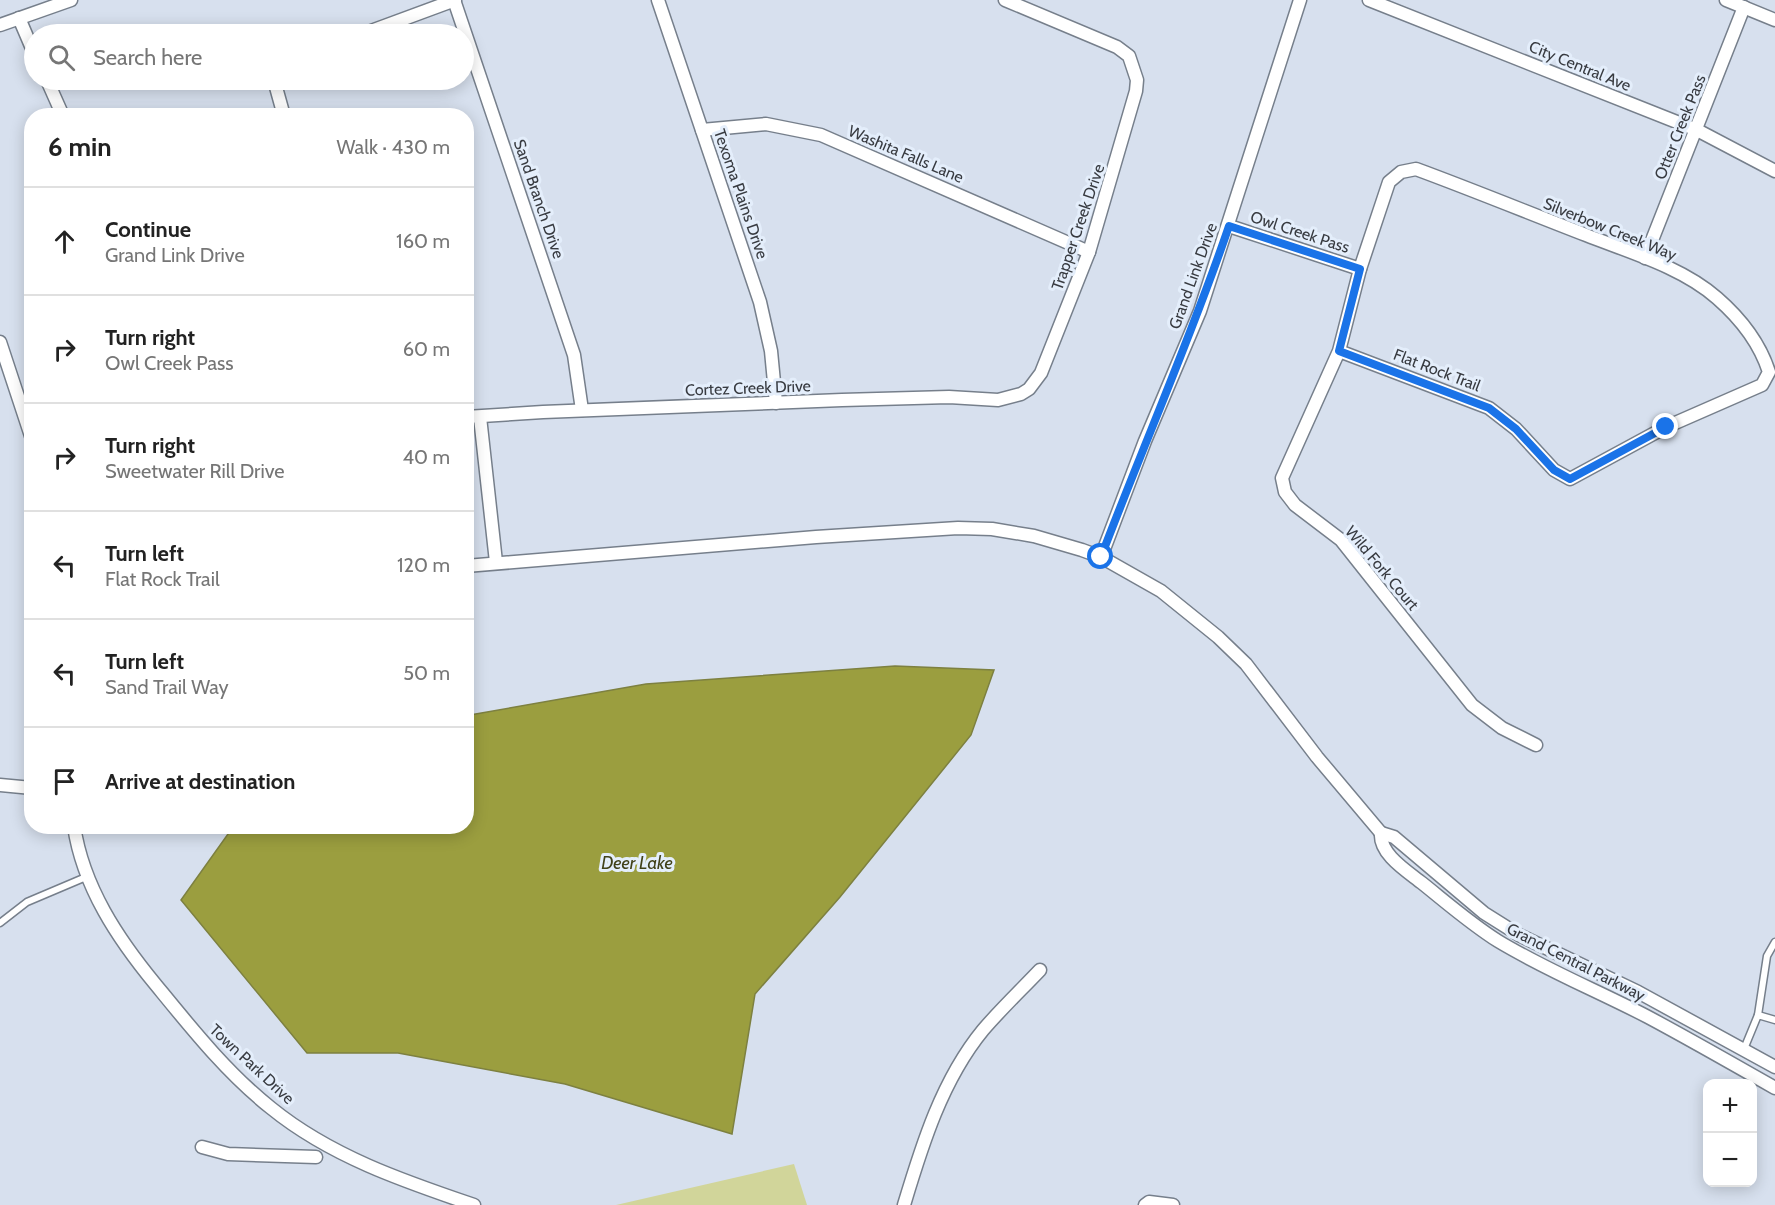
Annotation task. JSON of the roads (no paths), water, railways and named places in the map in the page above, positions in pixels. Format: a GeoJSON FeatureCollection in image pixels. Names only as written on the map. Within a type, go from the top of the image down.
{"type":"FeatureCollection","features":[{"type":"Feature","properties":{"kind":"street"},"geometry":{"type":"LineString","coordinates":[[0,25],[71,0]]}},
{"type":"Feature","properties":{"kind":"street"},"geometry":{"type":"LineString","coordinates":[[390,24],[454,0]]}},
{"type":"Feature","properties":{"kind":"street","name":"Sand Branch Drive"},"geometry":{"type":"LineString","coordinates":[[454,0],[462,24]]}},
{"type":"Feature","properties":{"kind":"street","name":"Texoma Plains Drive"},"geometry":{"type":"LineString","coordinates":[[658,0],[760,302],[771,351],[776,403]]}},
{"type":"Feature","properties":{"kind":"street","name":"Trapper Creek Drive"},"geometry":{"type":"LineString","coordinates":[[1005,0],[1118,48],[1129,56],[1134,69],[1136,91],[1089,252],[1041,373],[1029,389]]}},
{"type":"Feature","properties":{"kind":"street","name":"Grand Link Drive"},"geometry":{"type":"LineString","coordinates":[[1101,557],[1145,441],[1200,311],[1300,0]]}},
{"type":"Feature","properties":{"kind":"street","name":"City Central Ave"},"geometry":{"type":"LineString","coordinates":[[1369,0],[1696,130],[1775,171]]}},
{"type":"Feature","properties":{"kind":"street"},"geometry":{"type":"LineString","coordinates":[[1726,0],[1775,20]]}},
{"type":"Feature","properties":{"kind":"street","name":"Otter Creek Pass"},"geometry":{"type":"LineString","coordinates":[[1645,258],[1744,7]]}},
{"type":"Feature","properties":{"kind":"street"},"geometry":{"type":"LineString","coordinates":[[19,18],[24,30]]}},
{"type":"Feature","properties":{"kind":"street","name":"Sand Branch Drive"},"geometry":{"type":"LineString","coordinates":[[474,59],[574,355],[582,410]]}},
{"type":"Feature","properties":{"kind":"street"},"geometry":{"type":"LineString","coordinates":[[51,90],[59,108]]}},
{"type":"Feature","properties":{"kind":"street"},"geometry":{"type":"LineString","coordinates":[[277,90],[282,108]]}},
{"type":"Feature","properties":{"kind":"street","name":"Washita Falls Lane"},"geometry":{"type":"LineString","coordinates":[[702,130],[766,124],[821,135],[1089,252]]}},
{"type":"Feature","properties":{"kind":"street","name":"Silverbow Creek Way"},"geometry":{"type":"LineString","coordinates":[[1401,172],[1416,169],[1645,258],[1696,283],[1717,298],[1744,327],[1763,354],[1768,372],[1762,385],[1666,427],[1570,479]]}},
{"type":"Feature","properties":{"kind":"street","name":"Wild Fork Court"},"geometry":{"type":"LineString","coordinates":[[1401,172],[1389,182],[1360,269],[1339,351],[1282,478],[1285,492],[1295,505],[1341,540],[1472,705],[1502,728],[1536,745]]}},
{"type":"Feature","properties":{"kind":"street","name":"Owl Creek Pass"},"geometry":{"type":"LineString","coordinates":[[1229,226],[1360,269]]}},
{"type":"Feature","properties":{"kind":"street"},"geometry":{"type":"LineString","coordinates":[[0,342],[24,415]]}},
{"type":"Feature","properties":{"kind":"street","name":"Flat Rock Trail"},"geometry":{"type":"LineString","coordinates":[[1339,351],[1489,408],[1516,429],[1554,470],[1570,479]]}},
{"type":"Feature","properties":{"kind":"street","name":"Cortez Creek Drive"},"geometry":{"type":"LineString","coordinates":[[474,417],[582,410],[949,397],[998,400],[1015,397],[1029,389]]}},
{"type":"Feature","properties":{"kind":"street"},"geometry":{"type":"LineString","coordinates":[[480,417],[496,562]]}},
{"type":"Feature","properties":{"kind":"street"},"geometry":{"type":"LineString","coordinates":[[474,565],[958,528],[1034,536],[1101,557],[1161,591],[1218,637],[1246,664],[1317,757],[1381,833]]}},
{"type":"Feature","properties":{"kind":"street"},"geometry":{"type":"LineString","coordinates":[[0,785],[24,787]]}},
{"type":"Feature","properties":{"kind":"street","name":"Grand Central Parkway"},"geometry":{"type":"LineString","coordinates":[[1775,1067],[1699,1025],[1519,934],[1484,913],[1394,837],[1381,833],[1380,842],[1384,849],[1473,925],[1549,970],[1691,1041],[1775,1088]]}},
{"type":"Feature","properties":{"kind":"street","name":"Town Park Drive"},"geometry":{"type":"LineString","coordinates":[[77,834],[86,876],[139,964],[210,1051],[271,1108],[333,1148],[392,1178],[474,1205]]}},
{"type":"Feature","properties":{"kind":"street"},"geometry":{"type":"LineString","coordinates":[[904,1205],[924,1139],[948,1085],[982,1032],[1040,970]]}},
{"type":"Feature","properties":{"kind":"street"},"geometry":{"type":"LineString","coordinates":[[202,1147],[228,1154],[316,1156]]}},
{"type":"Feature","properties":{"kind":"street"},"geometry":{"type":"LineString","coordinates":[[1147,1203],[1173,1205]]}},
{"type":"Feature","properties":{"kind":"lane"},"geometry":{"type":"LineString","coordinates":[[0,923],[27,902],[86,876]]}},
{"type":"Feature","properties":{"kind":"lane"},"geometry":{"type":"LineString","coordinates":[[1743,1050],[1758,1015],[1767,956],[1775,942]]}},
{"type":"Feature","properties":{"kind":"lane"},"geometry":{"type":"LineString","coordinates":[[1758,1015],[1775,1020]]}},
{"type":"Feature","properties":{"kind":"water","name":"Deer Lake"},"geometry":{"type":"Polygon","coordinates":[[[895,666],[994,670],[971,735],[840,897],[755,994],[732,1134],[565,1084],[398,1053],[307,1053],[181,900],[228,834],[474,834],[474,714],[646,684],[895,666]]]}}]}
